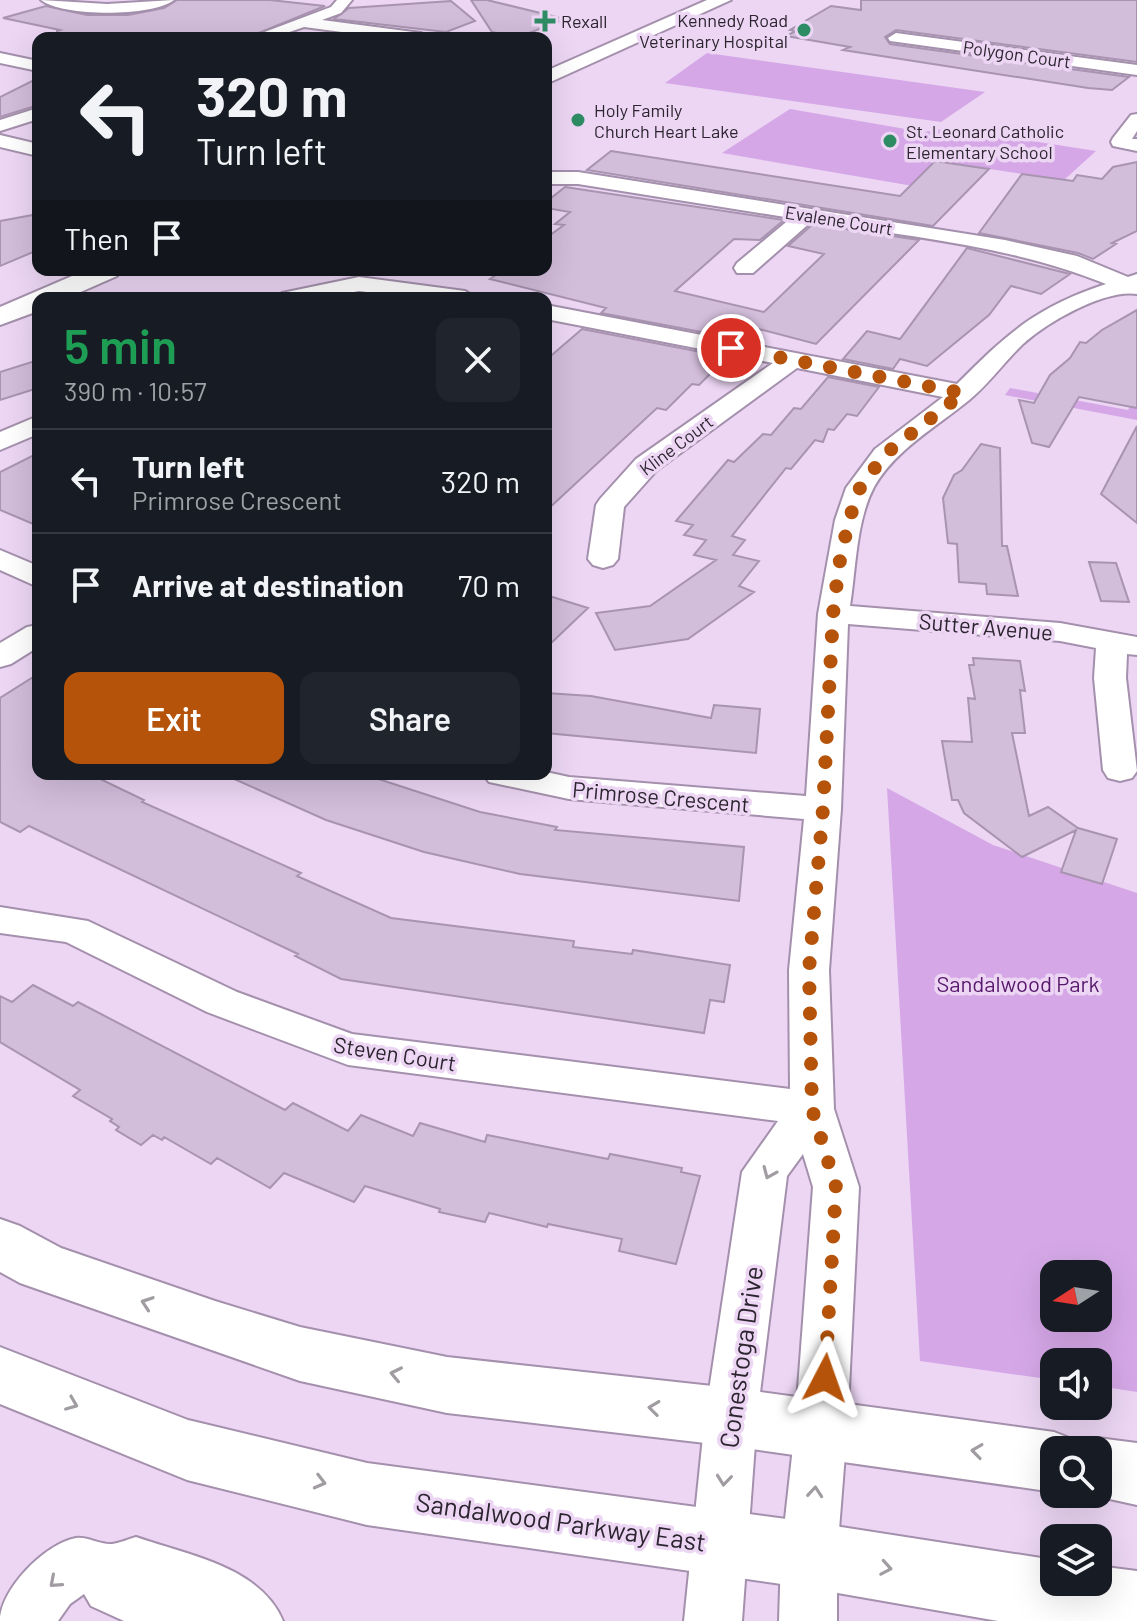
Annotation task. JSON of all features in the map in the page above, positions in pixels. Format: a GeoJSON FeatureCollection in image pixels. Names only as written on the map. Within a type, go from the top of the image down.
{"type":"FeatureCollection","features":[{"type":"Feature","properties":{"kind":"main road"},"geometry":{"type":"LineString","coordinates":[[552,75],[722,0]]}},
{"type":"Feature","properties":{"kind":"main road"},"geometry":{"type":"LineString","coordinates":[[58,292],[94,276]]}},
{"type":"Feature","properties":{"kind":"main road"},"geometry":{"type":"LineString","coordinates":[[0,317],[32,304]]}},
{"type":"Feature","properties":{"kind":"main road"},"geometry":{"type":"LineString","coordinates":[[0,1243],[41,1266],[300,1354],[447,1385],[731,1417],[1040,1460]]}},
{"type":"Feature","properties":{"kind":"main road","name":"Sandalwood Parkway East"},"geometry":{"type":"LineString","coordinates":[[0,1375],[187,1450],[367,1494],[809,1555],[984,1585],[1137,1606]]}},
{"type":"Feature","properties":{"kind":"main road"},"geometry":{"type":"LineString","coordinates":[[1112,1470],[1137,1474]]}},
{"type":"Feature","properties":{"kind":"street"},"geometry":{"type":"LineString","coordinates":[[48,0],[102,10],[126,9],[167,0]]}},
{"type":"Feature","properties":{"kind":"street"},"geometry":{"type":"LineString","coordinates":[[275,32],[336,10],[345,0]]}},
{"type":"Feature","properties":{"kind":"street"},"geometry":{"type":"LineString","coordinates":[[304,22],[377,32]]}},
{"type":"Feature","properties":{"kind":"street","name":"Polygon Court"},"geometry":{"type":"LineString","coordinates":[[896,38],[1137,70]]}},
{"type":"Feature","properties":{"kind":"street"},"geometry":{"type":"LineString","coordinates":[[0,58],[32,65]]}},
{"type":"Feature","properties":{"kind":"street"},"geometry":{"type":"LineString","coordinates":[[0,126],[32,115]]}},
{"type":"Feature","properties":{"kind":"street"},"geometry":{"type":"LineString","coordinates":[[1137,119],[1121,146],[1137,156]]}},
{"type":"Feature","properties":{"kind":"street"},"geometry":{"type":"LineString","coordinates":[[0,141],[32,149]]}},
{"type":"Feature","properties":{"kind":"street","name":"Evalene Court"},"geometry":{"type":"LineString","coordinates":[[552,178],[578,178],[1005,246],[1069,261],[1134,285]]}},
{"type":"Feature","properties":{"kind":"street"},"geometry":{"type":"LineString","coordinates":[[745,268],[807,215]]}},
{"type":"Feature","properties":{"kind":"street"},"geometry":{"type":"LineString","coordinates":[[320,292],[359,284],[420,292]]}},
{"type":"Feature","properties":{"kind":"street"},"geometry":{"type":"LineString","coordinates":[[808,1621],[809,1555],[821,1429],[836,1187],[812,1109],[809,970],[823,809],[833,614],[849,520],[860,488],[884,455],[963,393],[1017,337],[1073,302],[1134,285]]}},
{"type":"Feature","properties":{"kind":"street"},"geometry":{"type":"LineString","coordinates":[[552,313],[963,393]]}},
{"type":"Feature","properties":{"kind":"street","name":"Kline Court"},"geometry":{"type":"LineString","coordinates":[[603,559],[610,505],[646,465],[793,360]]}},
{"type":"Feature","properties":{"kind":"street"},"geometry":{"type":"LineString","coordinates":[[0,442],[32,427]]}},
{"type":"Feature","properties":{"kind":"street"},"geometry":{"type":"LineString","coordinates":[[0,559],[32,575]]}},
{"type":"Feature","properties":{"kind":"street","name":"Sutter Avenue"},"geometry":{"type":"LineString","coordinates":[[833,614],[1012,627],[1124,642]]}},
{"type":"Feature","properties":{"kind":"street"},"geometry":{"type":"LineString","coordinates":[[0,657],[32,638]]}},
{"type":"Feature","properties":{"kind":"street"},"geometry":{"type":"LineString","coordinates":[[1120,770],[1110,678],[1124,642]]}},
{"type":"Feature","properties":{"kind":"street","name":"Primrose Crescent"},"geometry":{"type":"LineString","coordinates":[[530,780],[569,788],[823,809]]}},
{"type":"Feature","properties":{"kind":"street","name":"Steven Court"},"geometry":{"type":"LineString","coordinates":[[0,920],[74,930],[222,1002],[348,1049],[812,1109]]}},
{"type":"Feature","properties":{"kind":"street","name":"Conestoga Drive"},"geometry":{"type":"LineString","coordinates":[[713,1621],[717,1544],[731,1417],[765,1172],[812,1109]]}},
{"type":"Feature","properties":{"kind":"street"},"geometry":{"type":"LineString","coordinates":[[24,1621],[50,1584],[77,1565],[111,1572],[136,1564],[230,1599],[254,1621]]}},
{"type":"Feature","properties":{"kind":"street"},"geometry":{"type":"LineString","coordinates":[[111,1572],[111,1586],[189,1621]]}},
{"type":"Feature","properties":{"kind":"green space"},"geometry":{"type":"Polygon","coordinates":[[[707,53],[985,92],[941,122],[665,83],[707,53]]]}},
{"type":"Feature","properties":{"kind":"green space"},"geometry":{"type":"Polygon","coordinates":[[[790,109],[923,132],[950,128],[1096,151],[1064,180],[936,161],[913,186],[722,153],[790,109]]]}},
{"type":"Feature","properties":{"kind":"green space"},"geometry":{"type":"Polygon","coordinates":[[[1010,388],[1128,410],[1137,393],[1137,420],[1005,395],[1010,388]]]}},
{"type":"Feature","properties":{"kind":"green space","name":"Sandalwood Park"},"geometry":{"type":"Polygon","coordinates":[[[887,788],[993,845],[1137,893],[1137,1392],[1112,1388],[1112,1348],[1040,1348],[1040,1378],[920,1361],[887,788]]]}},
{"type":"Feature","properties":{"kind":"building"},"geometry":{"type":"Polygon","coordinates":[[[177,0],[270,0],[325,6],[261,32],[57,32],[60,30],[3,18],[46,6],[87,15],[128,15],[164,8],[177,0]]]}},
{"type":"Feature","properties":{"kind":"building"},"geometry":{"type":"Polygon","coordinates":[[[471,0],[487,0],[565,19],[532,32],[492,32],[471,0]]]}},
{"type":"Feature","properties":{"kind":"building"},"geometry":{"type":"Polygon","coordinates":[[[861,0],[1137,0],[1137,62],[896,30],[885,37],[890,44],[1129,77],[1112,90],[843,50],[850,47],[786,36],[796,31],[790,30],[831,6],[861,10],[861,0]]]}},
{"type":"Feature","properties":{"kind":"building"},"geometry":{"type":"Polygon","coordinates":[[[451,1],[475,21],[446,32],[334,19],[349,8],[451,1]]]}},
{"type":"Feature","properties":{"kind":"building"},"geometry":{"type":"Polygon","coordinates":[[[32,81],[32,107],[0,117],[0,97],[32,81]]]}},
{"type":"Feature","properties":{"kind":"building"},"geometry":{"type":"Polygon","coordinates":[[[611,151],[900,196],[935,161],[989,169],[933,226],[587,170],[611,151]]]}},
{"type":"Feature","properties":{"kind":"building"},"geometry":{"type":"Polygon","coordinates":[[[1137,162],[1137,231],[1112,243],[1116,244],[1093,259],[1078,253],[979,233],[1022,174],[1073,181],[1077,175],[1102,179],[1113,167],[1137,162]]]}},
{"type":"Feature","properties":{"kind":"building"},"geometry":{"type":"Polygon","coordinates":[[[565,187],[784,220],[760,240],[734,239],[675,291],[764,312],[824,254],[788,246],[813,224],[919,240],[816,344],[755,328],[744,340],[601,313],[606,308],[552,292],[490,279],[494,276],[552,276],[552,234],[564,225],[555,224],[570,212],[552,209],[552,197],[565,187]]]}},
{"type":"Feature","properties":{"kind":"building"},"geometry":{"type":"Polygon","coordinates":[[[32,215],[32,253],[0,266],[0,221],[32,215]]]}},
{"type":"Feature","properties":{"kind":"building"},"geometry":{"type":"Polygon","coordinates":[[[967,248],[1070,274],[1041,294],[1011,286],[989,315],[927,366],[900,359],[893,369],[843,359],[867,331],[900,339],[967,248]]]}},
{"type":"Feature","properties":{"kind":"building"},"geometry":{"type":"Polygon","coordinates":[[[1137,310],[1137,408],[1079,397],[1049,447],[1032,443],[1019,400],[1034,403],[1050,375],[1070,358],[1080,342],[1086,343],[1137,310]]]}},
{"type":"Feature","properties":{"kind":"building"},"geometry":{"type":"Polygon","coordinates":[[[582,329],[727,357],[699,385],[692,384],[666,410],[657,408],[552,505],[552,355],[582,329]]]}},
{"type":"Feature","properties":{"kind":"building"},"geometry":{"type":"Polygon","coordinates":[[[32,362],[32,390],[0,400],[0,372],[32,362]]]}},
{"type":"Feature","properties":{"kind":"building"},"geometry":{"type":"Polygon","coordinates":[[[828,377],[879,387],[857,416],[847,414],[834,430],[828,429],[823,442],[815,440],[791,469],[786,468],[732,536],[745,540],[733,555],[759,561],[739,586],[754,592],[688,639],[615,650],[596,613],[650,606],[716,560],[694,555],[706,540],[684,535],[693,525],[676,521],[728,460],[734,462],[763,434],[771,435],[794,408],[801,409],[828,377]]]}},
{"type":"Feature","properties":{"kind":"building"},"geometry":{"type":"Polygon","coordinates":[[[1137,426],[1137,523],[1101,494],[1137,426]]]}},
{"type":"Feature","properties":{"kind":"building"},"geometry":{"type":"Polygon","coordinates":[[[981,444],[1000,448],[1002,546],[1007,546],[1018,596],[987,594],[986,584],[959,582],[957,544],[948,543],[943,498],[954,475],[962,470],[981,444]]]}},
{"type":"Feature","properties":{"kind":"building"},"geometry":{"type":"Polygon","coordinates":[[[32,456],[32,523],[0,510],[0,472],[32,456]]]}},
{"type":"Feature","properties":{"kind":"building"},"geometry":{"type":"Polygon","coordinates":[[[1089,562],[1116,563],[1129,602],[1101,601],[1089,562]]]}},
{"type":"Feature","properties":{"kind":"building"},"geometry":{"type":"Polygon","coordinates":[[[552,597],[588,608],[552,642],[552,597]]]}},
{"type":"Feature","properties":{"kind":"building"},"geometry":{"type":"Polygon","coordinates":[[[973,658],[1020,661],[1025,691],[1020,690],[1025,733],[1012,733],[1029,816],[1048,807],[1078,828],[1117,839],[1102,884],[1061,872],[1076,830],[1022,857],[964,813],[958,800],[952,800],[942,741],[972,742],[968,698],[975,699],[969,665],[974,665],[973,658]]]}},
{"type":"Feature","properties":{"kind":"building"},"geometry":{"type":"Polygon","coordinates":[[[32,678],[32,780],[102,780],[144,800],[142,802],[301,873],[297,876],[391,918],[574,941],[573,947],[632,954],[633,950],[730,965],[724,1002],[710,1000],[704,1033],[341,979],[295,956],[298,954],[29,826],[20,832],[0,822],[0,698],[32,678]]]}},
{"type":"Feature","properties":{"kind":"building"},"geometry":{"type":"Polygon","coordinates":[[[552,693],[591,696],[711,718],[714,705],[760,709],[756,753],[552,734],[552,693]]]}},
{"type":"Feature","properties":{"kind":"building"},"geometry":{"type":"Polygon","coordinates":[[[236,780],[381,780],[480,812],[557,827],[555,830],[744,847],[739,901],[520,874],[424,852],[326,820],[236,780]]]}},
{"type":"Feature","properties":{"kind":"building"},"geometry":{"type":"Polygon","coordinates":[[[33,985],[73,1006],[78,1002],[285,1110],[293,1103],[348,1131],[361,1115],[413,1136],[420,1123],[485,1142],[487,1135],[608,1159],[610,1154],[682,1168],[681,1172],[700,1176],[676,1264],[619,1251],[622,1239],[548,1224],[547,1227],[489,1213],[485,1222],[439,1212],[440,1209],[365,1186],[354,1202],[284,1173],[270,1188],[217,1158],[211,1164],[164,1137],[162,1140],[153,1135],[141,1145],[116,1130],[119,1127],[110,1121],[112,1119],[73,1096],[80,1090],[0,1042],[0,996],[12,1002],[33,985]]]}},
{"type":"Feature","properties":{"kind":"place","name":"Rexall"},"geometry":{"type":"Point","coordinates":[545,21]}},
{"type":"Feature","properties":{"kind":"place","name":"Kennedy Road Veterinary Hospital"},"geometry":{"type":"Point","coordinates":[804,30]}},
{"type":"Feature","properties":{"kind":"place","name":"Holy Family Church Heart Lake"},"geometry":{"type":"Point","coordinates":[578,120]}},
{"type":"Feature","properties":{"kind":"place","name":"St. Leonard Catholic Elementary School"},"geometry":{"type":"Point","coordinates":[890,141]}},
{"type":"Feature","properties":{"kind":"route"},"geometry":{"type":"LineString","coordinates":[[731,348],[963,393],[884,455],[860,488],[839,565],[809,970],[812,1109],[836,1187],[825,1378]]}}]}
